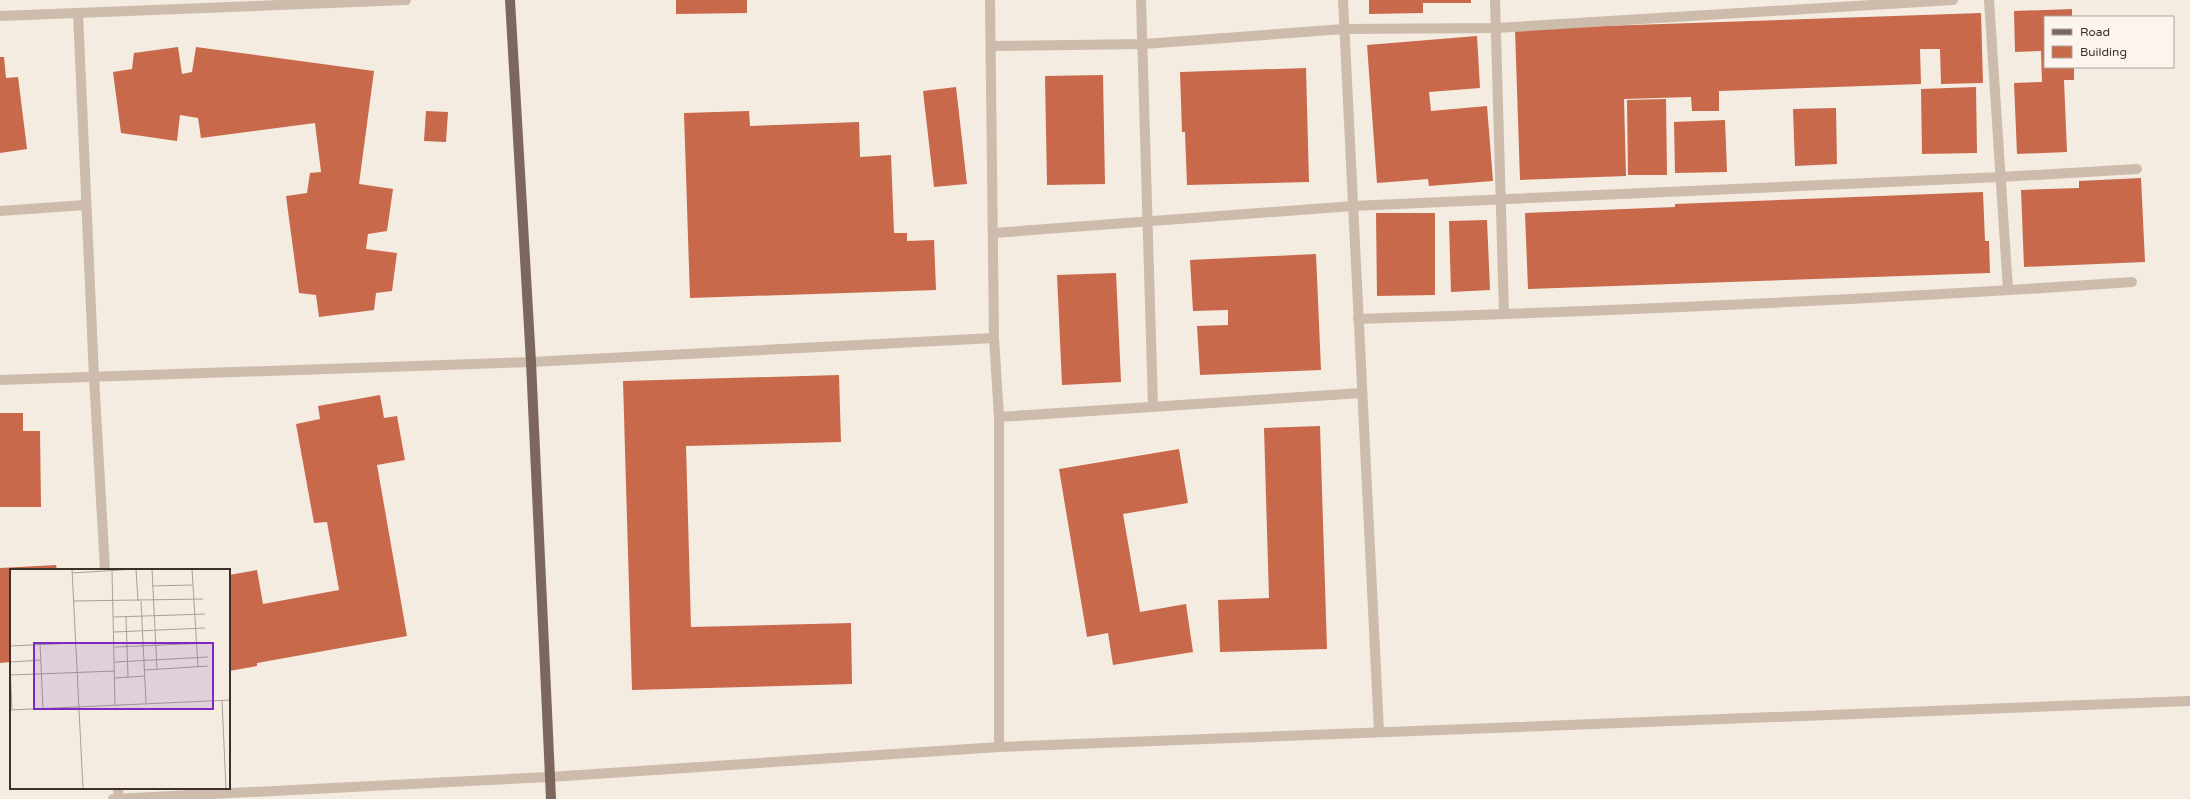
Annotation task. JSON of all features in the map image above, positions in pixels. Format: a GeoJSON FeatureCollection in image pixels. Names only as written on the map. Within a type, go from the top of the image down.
{"type":"FeatureCollection","features":[{"type":"Feature","properties":{"kind":"main road"},"geometry":{"type":"LineString","coordinates":[[510,0],[531,362],[551,799]]}},
{"type":"Feature","properties":{"kind":"street"},"geometry":{"type":"LineString","coordinates":[[0,16],[406,0]]}},
{"type":"Feature","properties":{"kind":"street"},"geometry":{"type":"LineString","coordinates":[[990,0],[994,233],[994,338],[999,417],[999,747]]}},
{"type":"Feature","properties":{"kind":"street"},"geometry":{"type":"LineString","coordinates":[[1141,0],[1144,44],[1147,220],[1153,406]]}},
{"type":"Feature","properties":{"kind":"street"},"geometry":{"type":"LineString","coordinates":[[1343,0],[1379,731]]}},
{"type":"Feature","properties":{"kind":"street"},"geometry":{"type":"LineString","coordinates":[[1494,0],[1504,314]]}},
{"type":"Feature","properties":{"kind":"street"},"geometry":{"type":"LineString","coordinates":[[991,46],[1144,44],[1344,29],[1496,28],[1953,0]]}},
{"type":"Feature","properties":{"kind":"street"},"geometry":{"type":"LineString","coordinates":[[1989,0],[2008,290]]}},
{"type":"Feature","properties":{"kind":"street"},"geometry":{"type":"LineString","coordinates":[[78,13],[85,205],[105,569]]}},
{"type":"Feature","properties":{"kind":"street"},"geometry":{"type":"LineString","coordinates":[[994,233],[1147,220],[1353,206],[1500,198],[2001,177],[2137,169]]}},
{"type":"Feature","properties":{"kind":"street"},"geometry":{"type":"LineString","coordinates":[[0,211],[85,205]]}},
{"type":"Feature","properties":{"kind":"street"},"geometry":{"type":"LineString","coordinates":[[1358,319],[1504,314],[2008,290],[2132,282]]}},
{"type":"Feature","properties":{"kind":"street"},"geometry":{"type":"LineString","coordinates":[[0,380],[531,362],[994,338]]}},
{"type":"Feature","properties":{"kind":"street"},"geometry":{"type":"LineString","coordinates":[[999,417],[1362,393]]}},
{"type":"Feature","properties":{"kind":"street"},"geometry":{"type":"LineString","coordinates":[[113,799],[550,777],[999,747],[1379,731],[2190,701]]}},
{"type":"Feature","properties":{"kind":"street"},"geometry":{"type":"LineString","coordinates":[[118,789],[119,799]]}},
{"type":"Feature","properties":{"kind":"building"},"geometry":{"type":"Polygon","coordinates":[[[676,0],[747,0],[747,13],[676,14],[676,0]]]}},
{"type":"Feature","properties":{"kind":"building"},"geometry":{"type":"Polygon","coordinates":[[[1369,0],[1471,0],[1471,3],[1423,3],[1423,13],[1369,14],[1369,0]]]}},
{"type":"Feature","properties":{"kind":"building"},"geometry":{"type":"Polygon","coordinates":[[[2072,9],[2072,16],[2044,16],[2044,68],[2074,68],[2074,80],[2064,80],[2067,152],[2017,154],[2014,83],[2042,82],[2041,51],[2015,52],[2014,11],[2072,9]]]}},
{"type":"Feature","properties":{"kind":"building"},"geometry":{"type":"Polygon","coordinates":[[[1981,13],[1983,83],[1941,84],[1940,49],[1920,49],[1921,84],[1719,91],[1719,111],[1692,111],[1691,97],[1624,99],[1626,176],[1520,180],[1515,29],[1981,13]]]}},
{"type":"Feature","properties":{"kind":"building"},"geometry":{"type":"Polygon","coordinates":[[[1477,36],[1480,88],[1429,92],[1431,111],[1487,106],[1493,181],[1429,186],[1428,179],[1377,183],[1367,45],[1477,36]]]}},
{"type":"Feature","properties":{"kind":"building"},"geometry":{"type":"Polygon","coordinates":[[[178,47],[182,74],[192,72],[196,47],[374,71],[359,184],[393,189],[387,231],[368,234],[366,249],[397,253],[392,291],[376,293],[374,310],[319,317],[316,295],[299,293],[286,196],[307,193],[310,173],[321,172],[315,123],[201,138],[198,118],[180,115],[177,141],[121,133],[113,72],[132,69],[134,53],[178,47]]]}},
{"type":"Feature","properties":{"kind":"building"},"geometry":{"type":"Polygon","coordinates":[[[0,57],[4,57],[6,78],[18,77],[27,149],[0,153],[0,57]]]}},
{"type":"Feature","properties":{"kind":"building"},"geometry":{"type":"Polygon","coordinates":[[[1306,68],[1309,182],[1187,185],[1185,132],[1182,132],[1180,72],[1306,68]]]}},
{"type":"Feature","properties":{"kind":"building"},"geometry":{"type":"Polygon","coordinates":[[[1103,75],[1105,184],[1047,185],[1045,76],[1103,75]]]}},
{"type":"Feature","properties":{"kind":"building"},"geometry":{"type":"Polygon","coordinates":[[[956,87],[967,184],[934,187],[923,91],[956,87]]]}},
{"type":"Feature","properties":{"kind":"building"},"geometry":{"type":"Polygon","coordinates":[[[1976,87],[1977,153],[1922,154],[1921,89],[1976,87]]]}},
{"type":"Feature","properties":{"kind":"building"},"geometry":{"type":"Polygon","coordinates":[[[1666,99],[1667,175],[1628,175],[1627,100],[1666,99]]]}},
{"type":"Feature","properties":{"kind":"building"},"geometry":{"type":"Polygon","coordinates":[[[1836,108],[1837,164],[1795,166],[1793,109],[1836,108]]]}},
{"type":"Feature","properties":{"kind":"building"},"geometry":{"type":"Polygon","coordinates":[[[426,111],[448,112],[446,142],[424,141],[426,111]]]}},
{"type":"Feature","properties":{"kind":"building"},"geometry":{"type":"Polygon","coordinates":[[[749,111],[750,126],[859,122],[860,157],[891,155],[894,233],[907,233],[907,241],[934,240],[936,290],[690,298],[684,113],[749,111]]]}},
{"type":"Feature","properties":{"kind":"building"},"geometry":{"type":"Polygon","coordinates":[[[1725,120],[1727,172],[1675,173],[1674,122],[1725,120]]]}},
{"type":"Feature","properties":{"kind":"building"},"geometry":{"type":"Polygon","coordinates":[[[2141,178],[2145,262],[2024,267],[2021,190],[2079,188],[2079,181],[2141,178]]]}},
{"type":"Feature","properties":{"kind":"building"},"geometry":{"type":"Polygon","coordinates":[[[1983,192],[1985,241],[1989,241],[1990,273],[1528,289],[1525,213],[1675,207],[1675,204],[1983,192]]]}},
{"type":"Feature","properties":{"kind":"building"},"geometry":{"type":"Polygon","coordinates":[[[1376,213],[1435,213],[1435,295],[1377,296],[1376,213]]]}},
{"type":"Feature","properties":{"kind":"building"},"geometry":{"type":"Polygon","coordinates":[[[1487,220],[1490,290],[1451,292],[1449,221],[1487,220]]]}},
{"type":"Feature","properties":{"kind":"building"},"geometry":{"type":"Polygon","coordinates":[[[1316,254],[1321,370],[1200,375],[1197,326],[1228,325],[1228,310],[1193,311],[1190,260],[1316,254]]]}},
{"type":"Feature","properties":{"kind":"building"},"geometry":{"type":"Polygon","coordinates":[[[1116,273],[1121,382],[1062,385],[1057,275],[1116,273]]]}},
{"type":"Feature","properties":{"kind":"building"},"geometry":{"type":"Polygon","coordinates":[[[839,375],[841,442],[686,446],[691,627],[851,623],[852,684],[632,690],[623,381],[839,375]]]}},
{"type":"Feature","properties":{"kind":"building"},"geometry":{"type":"Polygon","coordinates":[[[380,395],[384,418],[397,416],[405,460],[377,465],[407,636],[257,663],[257,666],[230,671],[230,575],[257,570],[263,604],[339,590],[327,522],[314,523],[296,424],[320,419],[318,406],[380,395]]]}},
{"type":"Feature","properties":{"kind":"building"},"geometry":{"type":"Polygon","coordinates":[[[0,413],[23,413],[23,431],[40,431],[41,507],[0,507],[0,413]]]}},
{"type":"Feature","properties":{"kind":"building"},"geometry":{"type":"Polygon","coordinates":[[[1320,426],[1327,649],[1220,652],[1218,600],[1269,598],[1264,428],[1320,426]]]}},
{"type":"Feature","properties":{"kind":"building"},"geometry":{"type":"Polygon","coordinates":[[[1179,449],[1188,503],[1123,514],[1140,612],[1186,604],[1193,652],[1113,665],[1108,633],[1087,637],[1059,469],[1179,449]]]}},
{"type":"Feature","properties":{"kind":"building"},"geometry":{"type":"Polygon","coordinates":[[[56,565],[57,569],[10,569],[10,662],[0,663],[0,568],[56,565]]]}}]}
